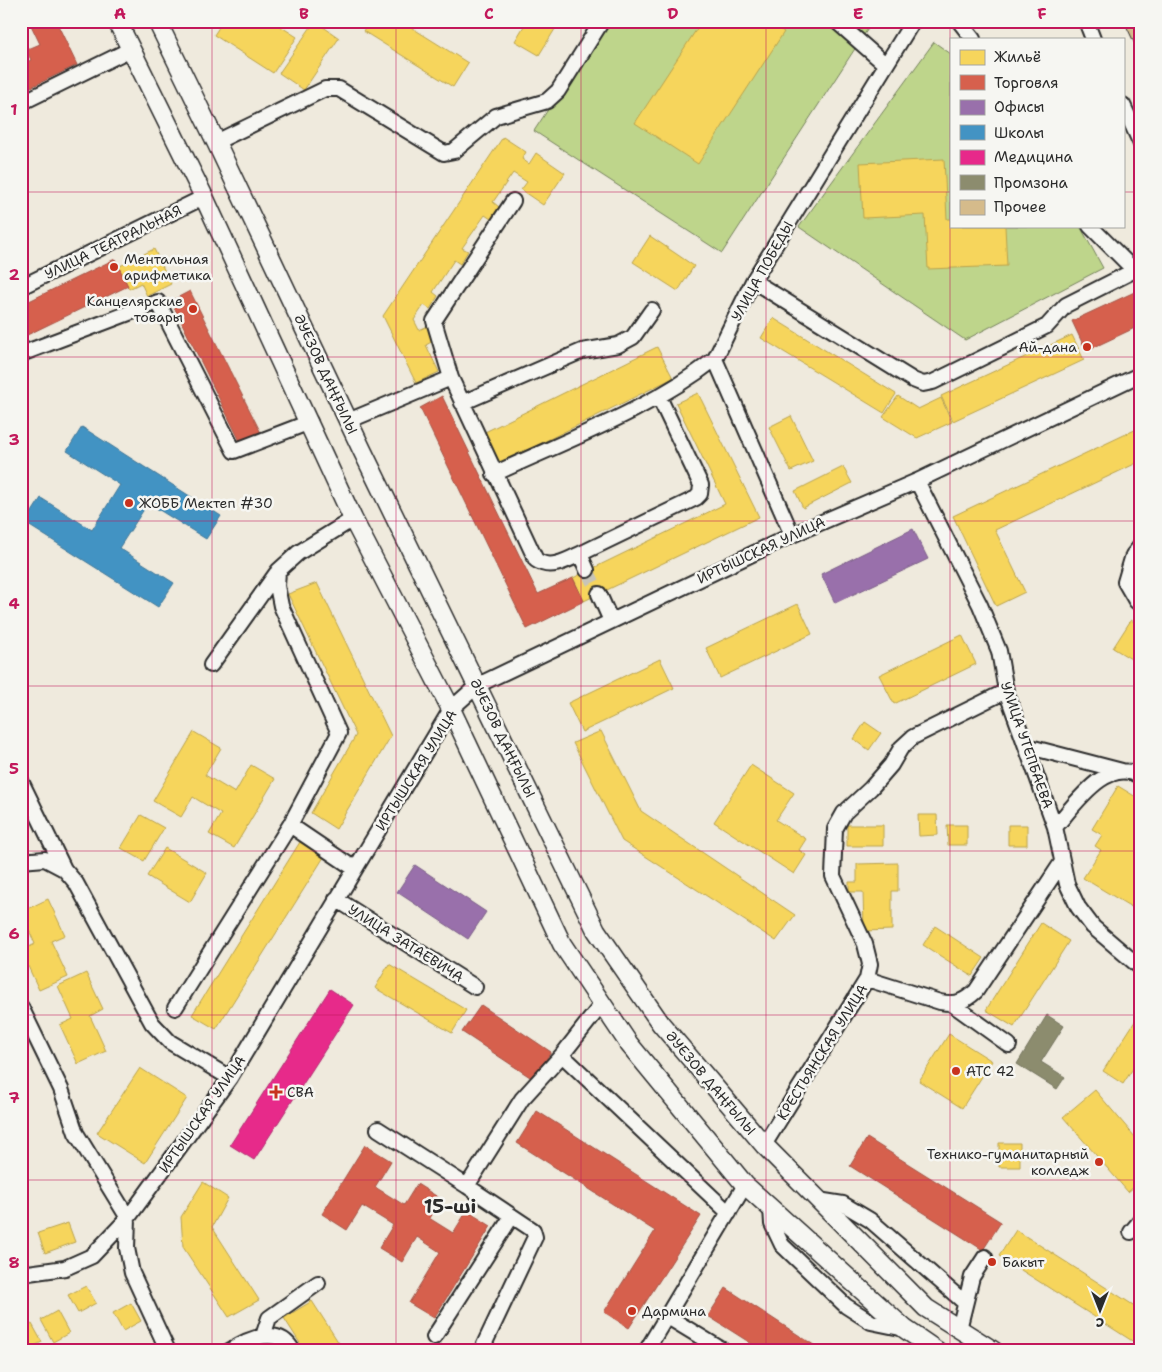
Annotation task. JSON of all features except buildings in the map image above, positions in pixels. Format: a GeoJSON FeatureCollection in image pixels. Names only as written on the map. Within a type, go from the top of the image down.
{"type":"FeatureCollection","features":[{"type":"Feature","properties":{"kind":"main road"},"geometry":{"type":"LineString","coordinates":[[117,21],[204,197],[310,422],[353,519],[451,709],[562,944],[629,1044],[745,1185],[905,1329],[937,1351]]}},
{"type":"Feature","properties":{"kind":"main road","name":"ӘУЕЗОВ ДАҢҒЫЛЫ"},"geometry":{"type":"LineString","coordinates":[[157,21],[348,421],[596,930],[661,1024],[764,1145],[926,1308],[994,1351]]}},
{"type":"Feature","properties":{"kind":"street"},"geometry":{"type":"LineString","coordinates":[[216,142],[325,89],[339,89],[444,153],[454,150],[496,116],[547,101],[558,91],[602,21]]}},
{"type":"Feature","properties":{"kind":"street"},"geometry":{"type":"LineString","coordinates":[[836,21],[886,65]]}},
{"type":"Feature","properties":{"kind":"street","name":"УЛИЦА ПОБЕДЫ"},"geometry":{"type":"LineString","coordinates":[[715,359],[753,281],[913,21]]}},
{"type":"Feature","properties":{"kind":"street"},"geometry":{"type":"LineString","coordinates":[[959,21],[973,38]]}},
{"type":"Feature","properties":{"kind":"street"},"geometry":{"type":"LineString","coordinates":[[1086,21],[1093,38]]}},
{"type":"Feature","properties":{"kind":"street"},"geometry":{"type":"LineString","coordinates":[[21,103],[131,49]]}},
{"type":"Feature","properties":{"kind":"street"},"geometry":{"type":"LineString","coordinates":[[1124,107],[1141,144]]}},
{"type":"Feature","properties":{"kind":"street","name":"УЛИЦА ТЕАТРАЛЬНАЯ"},"geometry":{"type":"LineString","coordinates":[[21,287],[204,197]]}},
{"type":"Feature","properties":{"kind":"street"},"geometry":{"type":"LineString","coordinates":[[512,202],[434,321],[451,378],[494,474],[536,560],[543,565],[560,563],[696,498],[700,494],[701,485],[659,397]]}},
{"type":"Feature","properties":{"kind":"street"},"geometry":{"type":"LineString","coordinates":[[753,281],[913,380],[923,384],[933,382],[1048,326],[1066,305],[1138,268],[1092,228]]}},
{"type":"Feature","properties":{"kind":"street"},"geometry":{"type":"LineString","coordinates":[[21,354],[158,302],[234,451],[310,422]]}},
{"type":"Feature","properties":{"kind":"street"},"geometry":{"type":"LineString","coordinates":[[462,403],[582,351],[618,345],[633,337],[652,310]]}},
{"type":"Feature","properties":{"kind":"street"},"geometry":{"type":"LineString","coordinates":[[494,474],[659,397],[686,382],[715,359],[792,535]]}},
{"type":"Feature","properties":{"kind":"street","name":"ИРТЫШСКАЯ УЛИЦА"},"geometry":{"type":"LineString","coordinates":[[21,1274],[65,1268],[92,1256],[128,1218],[230,1078],[451,709],[478,686],[792,535],[917,481],[1141,374]]}},
{"type":"Feature","properties":{"kind":"street"},"geometry":{"type":"LineString","coordinates":[[348,421],[451,378]]}},
{"type":"Feature","properties":{"kind":"street","name":"УЛИЦА УТЕПБАЕВА"},"geometry":{"type":"LineString","coordinates":[[917,481],[980,605],[999,651],[1006,692],[1055,827],[1067,884],[1078,907],[1093,927],[1141,968]]}},
{"type":"Feature","properties":{"kind":"street"},"geometry":{"type":"LineString","coordinates":[[210,665],[278,571],[298,552],[353,519]]}},
{"type":"Feature","properties":{"kind":"street"},"geometry":{"type":"LineString","coordinates":[[1141,545],[1133,555],[1125,582],[1141,605]]}},
{"type":"Feature","properties":{"kind":"street"},"geometry":{"type":"LineString","coordinates":[[580,554],[587,570]]}},
{"type":"Feature","properties":{"kind":"street"},"geometry":{"type":"LineString","coordinates":[[176,1008],[290,825],[339,733],[281,606],[277,586],[278,571]]}},
{"type":"Feature","properties":{"kind":"street"},"geometry":{"type":"LineString","coordinates":[[599,594],[611,621]]}},
{"type":"Feature","properties":{"kind":"street","name":"КРЕСТЬЯНСКАЯ УЛИЦА"},"geometry":{"type":"LineString","coordinates":[[764,1145],[867,979],[870,964],[864,944],[833,876],[835,829],[844,813],[871,788],[891,765],[901,748],[913,737],[1006,692]]}},
{"type":"Feature","properties":{"kind":"street"},"geometry":{"type":"LineString","coordinates":[[1026,746],[1122,771],[1141,778]]}},
{"type":"Feature","properties":{"kind":"street"},"geometry":{"type":"LineString","coordinates":[[1055,827],[1094,783],[1106,776],[1122,771]]}},
{"type":"Feature","properties":{"kind":"street"},"geometry":{"type":"LineString","coordinates":[[21,781],[64,869],[76,883],[152,1023],[170,1042],[230,1078]]}},
{"type":"Feature","properties":{"kind":"street"},"geometry":{"type":"LineString","coordinates":[[290,825],[355,869]]}},
{"type":"Feature","properties":{"kind":"street"},"geometry":{"type":"LineString","coordinates":[[21,861],[45,859],[64,869]]}},
{"type":"Feature","properties":{"kind":"street"},"geometry":{"type":"LineString","coordinates":[[952,1004],[965,1000],[976,991],[1062,862]]}},
{"type":"Feature","properties":{"kind":"street","name":"УЛИЦА ЗАТАЕВИЧА"},"geometry":{"type":"LineString","coordinates":[[336,899],[476,987]]}},
{"type":"Feature","properties":{"kind":"street"},"geometry":{"type":"LineString","coordinates":[[867,979],[952,1004],[1010,1045]]}},
{"type":"Feature","properties":{"kind":"street"},"geometry":{"type":"LineString","coordinates":[[467,1186],[522,1099],[562,1055],[602,1004]]}},
{"type":"Feature","properties":{"kind":"street"},"geometry":{"type":"LineString","coordinates":[[22,1009],[61,1089],[76,1133],[128,1218],[127,1248],[132,1273],[168,1351]]}},
{"type":"Feature","properties":{"kind":"street"},"geometry":{"type":"LineString","coordinates":[[562,1055],[729,1213]]}},
{"type":"Feature","properties":{"kind":"street"},"geometry":{"type":"LineString","coordinates":[[378,1129],[533,1230],[535,1236],[481,1351]]}},
{"type":"Feature","properties":{"kind":"street"},"geometry":{"type":"LineString","coordinates":[[646,1351],[745,1185]]}},
{"type":"Feature","properties":{"kind":"street"},"geometry":{"type":"LineString","coordinates":[[818,1200],[843,1204],[870,1220],[965,1303]]}},
{"type":"Feature","properties":{"kind":"street"},"geometry":{"type":"LineString","coordinates":[[434,1338],[512,1216]]}},
{"type":"Feature","properties":{"kind":"street"},"geometry":{"type":"LineString","coordinates":[[1131,1232],[1141,1220]]}},
{"type":"Feature","properties":{"kind":"street"},"geometry":{"type":"LineString","coordinates":[[959,1329],[972,1277],[985,1257]]}},
{"type":"Feature","properties":{"kind":"street"},"geometry":{"type":"LineString","coordinates":[[263,1336],[269,1318],[318,1283]]}},
{"type":"Feature","properties":{"kind":"street"},"geometry":{"type":"LineString","coordinates":[[668,1317],[724,1351]]}},
{"type":"Feature","properties":{"kind":"street"},"geometry":{"type":"LineString","coordinates":[[229,1351],[263,1336],[278,1335],[284,1338],[293,1351]]}},
{"type":"Feature","properties":{"kind":"green space"},"geometry":{"type":"Polygon","coordinates":[[[606,21],[873,21],[722,253],[534,131],[606,21]]]}},
{"type":"Feature","properties":{"kind":"green space"},"geometry":{"type":"Polygon","coordinates":[[[934,42],[950,53],[950,228],[1081,228],[1103,268],[965,340],[799,227],[934,42]]]}},
{"type":"Feature","properties":{"kind":"tunnel"},"geometry":{"type":"LineString","coordinates":[[587,570],[599,594]]}},
{"type":"Feature","properties":{"kind":"place","name":"Ментальная арифметика"},"geometry":{"type":"Point","coordinates":[114,267]}},
{"type":"Feature","properties":{"kind":"place","name":"Канцелярские товары"},"geometry":{"type":"Point","coordinates":[193,309]}},
{"type":"Feature","properties":{"kind":"place","name":"Ай-дана"},"geometry":{"type":"Point","coordinates":[1087,347]}},
{"type":"Feature","properties":{"kind":"place","name":"ЖОББ Мектеп #30"},"geometry":{"type":"Point","coordinates":[129,503]}},
{"type":"Feature","properties":{"kind":"place","name":"АТС 42"},"geometry":{"type":"Point","coordinates":[956,1071]}},
{"type":"Feature","properties":{"kind":"place","name":"СВА"},"geometry":{"type":"Point","coordinates":[276,1092]}},
{"type":"Feature","properties":{"kind":"place","name":"Технико-гуманитарный колледж"},"geometry":{"type":"Point","coordinates":[1099,1162]}},
{"type":"Feature","properties":{"kind":"place","name":"Бакыт"},"geometry":{"type":"Point","coordinates":[992,1262]}},
{"type":"Feature","properties":{"kind":"place","name":"Дармина"},"geometry":{"type":"Point","coordinates":[632,1311]}},
{"type":"Feature","properties":{"kind":"district","name":"15-ші"},"geometry":{"type":"Point","coordinates":[450,1206]}}]}
